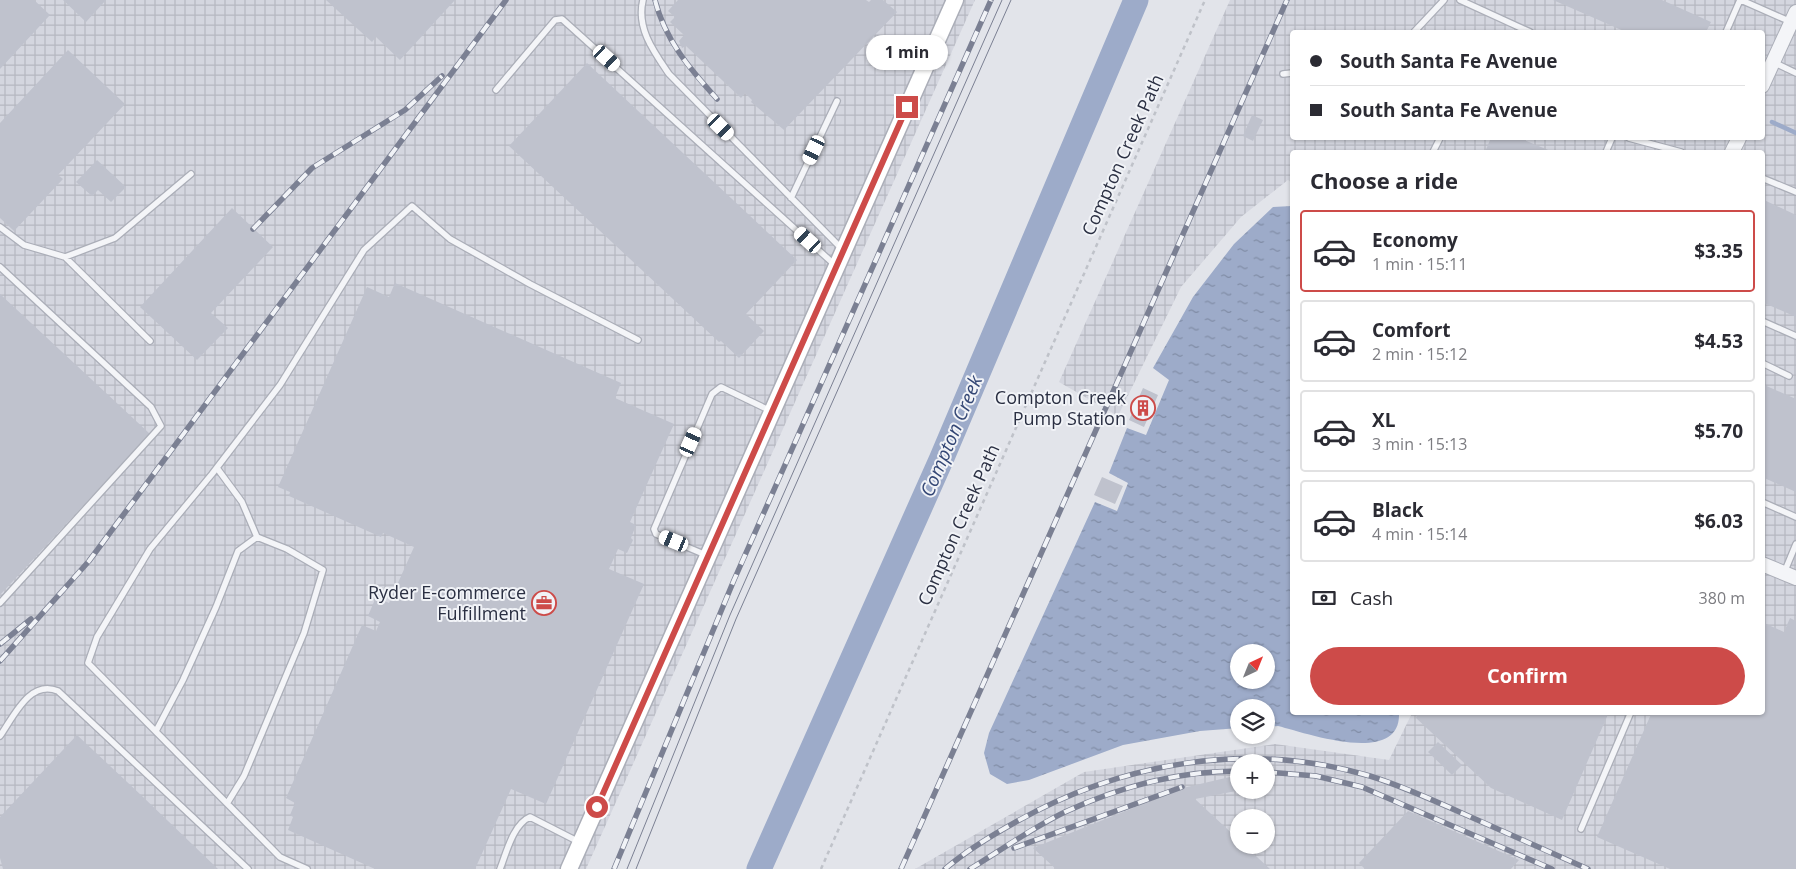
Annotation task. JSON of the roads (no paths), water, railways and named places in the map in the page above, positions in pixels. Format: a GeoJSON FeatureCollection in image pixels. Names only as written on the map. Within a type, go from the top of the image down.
{"type":"FeatureCollection","features":[{"type":"Feature","properties":{"kind":"main road"},"geometry":{"type":"LineString","coordinates":[[569,869],[955,0]]}},
{"type":"Feature","properties":{"kind":"street"},"geometry":{"type":"LineString","coordinates":[[1765,79],[1794,17]]}},
{"type":"Feature","properties":{"kind":"street"},"geometry":{"type":"LineString","coordinates":[[1765,565],[1790,576]]}},
{"type":"Feature","properties":{"kind":"lane"},"geometry":{"type":"LineString","coordinates":[[642,0],[639,13],[649,44],[669,74],[844,250]]}},
{"type":"Feature","properties":{"kind":"lane"},"geometry":{"type":"LineString","coordinates":[[1416,30],[1444,0]]}},
{"type":"Feature","properties":{"kind":"lane"},"geometry":{"type":"LineString","coordinates":[[1460,0],[1526,30]]}},
{"type":"Feature","properties":{"kind":"lane"},"geometry":{"type":"LineString","coordinates":[[1727,30],[1740,0],[1794,17]]}},
{"type":"Feature","properties":{"kind":"lane"},"geometry":{"type":"LineString","coordinates":[[496,90],[555,20],[562,19],[837,266]]}},
{"type":"Feature","properties":{"kind":"lane"},"geometry":{"type":"LineString","coordinates":[[1773,62],[1796,73]]}},
{"type":"Feature","properties":{"kind":"lane"},"geometry":{"type":"LineString","coordinates":[[1283,74],[1290,73]]}},
{"type":"Feature","properties":{"kind":"lane"},"geometry":{"type":"LineString","coordinates":[[791,198],[837,101]]}},
{"type":"Feature","properties":{"kind":"lane"},"geometry":{"type":"LineString","coordinates":[[1635,140],[1668,150]]}},
{"type":"Feature","properties":{"kind":"lane"},"geometry":{"type":"LineString","coordinates":[[65,257],[115,238],[191,174]]}},
{"type":"Feature","properties":{"kind":"lane"},"geometry":{"type":"LineString","coordinates":[[1765,179],[1796,192]]}},
{"type":"Feature","properties":{"kind":"lane"},"geometry":{"type":"LineString","coordinates":[[307,869],[280,857],[228,802],[88,663],[97,637],[150,549],[217,468],[280,385],[364,250],[412,206],[450,239],[530,284],[638,340]]}},
{"type":"Feature","properties":{"kind":"lane"},"geometry":{"type":"LineString","coordinates":[[0,227],[24,245],[65,257],[150,341]]}},
{"type":"Feature","properties":{"kind":"lane"},"geometry":{"type":"LineString","coordinates":[[0,267],[151,407],[161,426],[0,603]]}},
{"type":"Feature","properties":{"kind":"lane"},"geometry":{"type":"LineString","coordinates":[[1765,322],[1796,336]]}},
{"type":"Feature","properties":{"kind":"lane"},"geometry":{"type":"LineString","coordinates":[[1765,364],[1790,376]]}},
{"type":"Feature","properties":{"kind":"lane"},"geometry":{"type":"LineString","coordinates":[[708,556],[656,534],[654,529],[708,403],[716,390],[721,387],[772,412]]}},
{"type":"Feature","properties":{"kind":"lane"},"geometry":{"type":"LineString","coordinates":[[217,468],[242,502],[257,537],[287,549],[323,570],[304,634],[244,776],[228,802]]}},
{"type":"Feature","properties":{"kind":"lane"},"geometry":{"type":"LineString","coordinates":[[1765,503],[1796,517]]}},
{"type":"Feature","properties":{"kind":"lane"},"geometry":{"type":"LineString","coordinates":[[156,731],[183,680],[216,607],[238,551],[257,537]]}},
{"type":"Feature","properties":{"kind":"lane"},"geometry":{"type":"LineString","coordinates":[[1790,576],[1796,544]]}},
{"type":"Feature","properties":{"kind":"lane"},"geometry":{"type":"LineString","coordinates":[[0,736],[30,694],[41,688],[50,688],[58,691],[248,869]]}},
{"type":"Feature","properties":{"kind":"lane"},"geometry":{"type":"LineString","coordinates":[[1581,829],[1631,715]]}},
{"type":"Feature","properties":{"kind":"lane"},"geometry":{"type":"LineString","coordinates":[[500,869],[518,827],[524,820],[530,817],[581,843]]}},
{"type":"Feature","properties":{"kind":"water"},"geometry":{"type":"Polygon","coordinates":[[[1290,206],[1290,715],[1399,715],[1396,729],[1385,739],[1369,743],[1329,739],[1275,726],[1275,699],[1230,699],[1230,729],[1200,731],[1123,745],[1029,780],[1007,784],[990,774],[984,753],[989,733],[1095,502],[1117,511],[1128,483],[1109,473],[1127,428],[1146,435],[1169,380],[1153,368],[1193,297],[1234,244],[1273,207],[1290,206]]]}},
{"type":"Feature","properties":{"kind":"waterway","name":"Compton Creek"},"geometry":{"type":"LineString","coordinates":[[759,869],[941,460],[1136,0]]}},
{"type":"Feature","properties":{"kind":"waterway"},"geometry":{"type":"LineString","coordinates":[[1772,122],[1796,133]]}},
{"type":"Feature","properties":{"kind":"tram line"},"geometry":{"type":"LineString","coordinates":[[627,869],[730,615],[1002,0]]}},
{"type":"Feature","properties":{"kind":"tram line"},"geometry":{"type":"LineString","coordinates":[[636,869],[736,619],[1011,0]]}},
{"type":"Feature","properties":{"kind":"railway"},"geometry":{"type":"LineString","coordinates":[[0,661],[89,561],[506,0]]}},
{"type":"Feature","properties":{"kind":"railway"},"geometry":{"type":"LineString","coordinates":[[655,0],[659,15],[672,41],[688,65],[717,99]]}},
{"type":"Feature","properties":{"kind":"railway"},"geometry":{"type":"LineString","coordinates":[[614,869],[734,580],[991,0]]}},
{"type":"Feature","properties":{"kind":"railway"},"geometry":{"type":"LineString","coordinates":[[901,869],[1287,0]]}},
{"type":"Feature","properties":{"kind":"railway"},"geometry":{"type":"LineString","coordinates":[[253,229],[312,168],[405,110],[442,76]]}},
{"type":"Feature","properties":{"kind":"railway"},"geometry":{"type":"LineString","coordinates":[[0,644],[31,619]]}},
{"type":"Feature","properties":{"kind":"railway"},"geometry":{"type":"LineString","coordinates":[[945,869],[978,844],[1014,823],[1055,802],[1098,785],[1142,772],[1187,763],[1232,759],[1278,760],[1324,765],[1370,776],[1429,798],[1588,869]]}},
{"type":"Feature","properties":{"kind":"railway"},"geometry":{"type":"LineString","coordinates":[[970,869],[1053,818],[1107,795],[1172,777],[1230,771]]}},
{"type":"Feature","properties":{"kind":"railway"},"geometry":{"type":"LineString","coordinates":[[1275,773],[1316,776],[1362,787],[1552,869]]}},
{"type":"Feature","properties":{"kind":"railway"},"geometry":{"type":"LineString","coordinates":[[1014,848],[1182,787]]}},
{"type":"Feature","properties":{"kind":"place","name":"Compton Creek Pump Station"},"geometry":{"type":"Point","coordinates":[1143,408]}},
{"type":"Feature","properties":{"kind":"place","name":"Ryder E-commerce Fulfillment"},"geometry":{"type":"Point","coordinates":[544,603]}}]}
